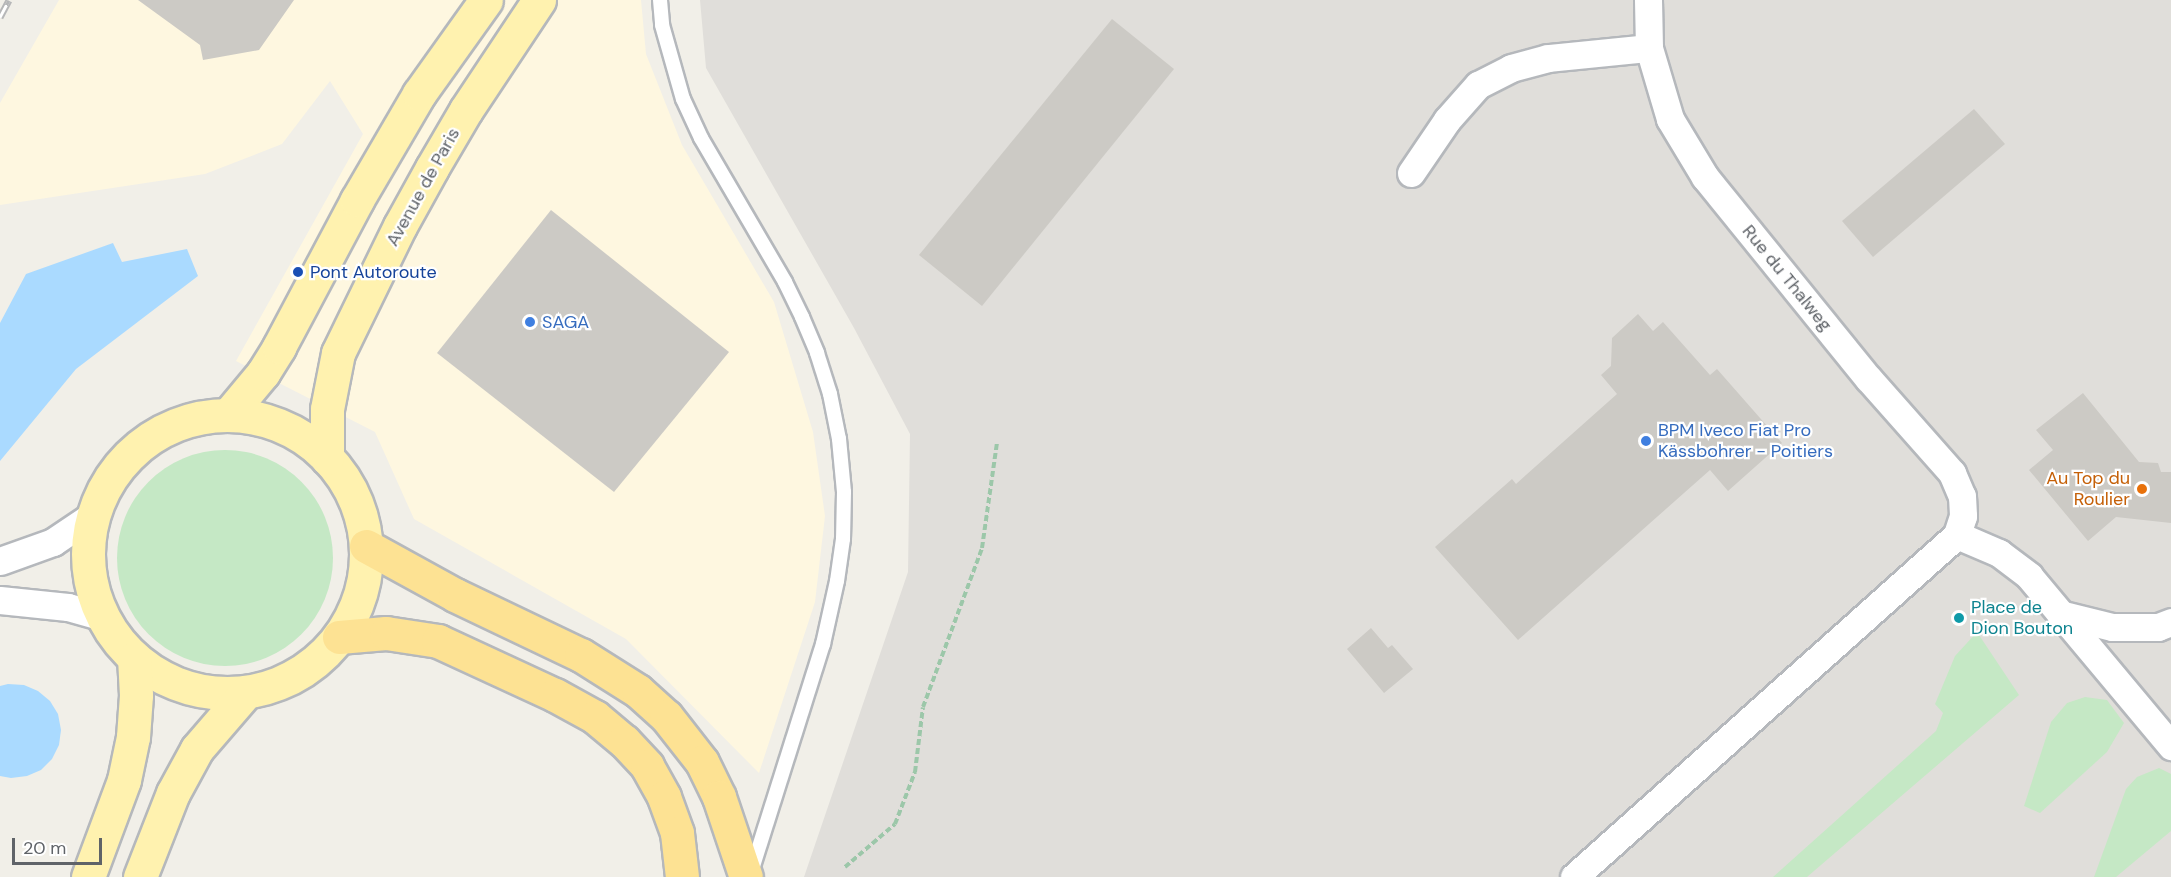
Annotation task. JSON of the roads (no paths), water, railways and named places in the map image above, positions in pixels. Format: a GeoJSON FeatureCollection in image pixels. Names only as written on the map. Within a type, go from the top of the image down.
{"type":"FeatureCollection","features":[{"type":"Feature","properties":{"kind":"highway"},"geometry":{"type":"LineString","coordinates":[[366,546],[455,595],[580,655],[639,691],[666,716],[702,762],[719,796],[748,877]]}},
{"type":"Feature","properties":{"kind":"highway"},"geometry":{"type":"LineString","coordinates":[[339,637],[386,633],[438,641],[595,717],[624,741],[646,766],[664,797],[677,832],[682,877]]}},
{"type":"Feature","properties":{"kind":"main road"},"geometry":{"type":"LineString","coordinates":[[228,415],[263,373],[357,200],[419,94],[486,0]]}},
{"type":"Feature","properties":{"kind":"main road","name":"Avenue de Paris"},"geometry":{"type":"LineString","coordinates":[[327,458],[327,409],[338,353],[400,226],[432,168],[472,100],[539,0]]}},
{"type":"Feature","properties":{"kind":"main road"},"geometry":{"type":"LineString","coordinates":[[228,415],[265,420],[298,435],[327,458],[343,477],[360,515],[366,546],[363,583],[352,615],[339,637],[319,659],[295,676],[272,686],[246,692],[214,693],[186,687],[162,677],[134,658],[116,638],[102,617],[92,589],[88,556],[93,515],[110,478],[129,455],[158,433],[189,420],[228,415]]}},
{"type":"Feature","properties":{"kind":"main road"},"geometry":{"type":"LineString","coordinates":[[88,877],[124,780],[133,737],[136,695],[134,658]]}},
{"type":"Feature","properties":{"kind":"main road"},"geometry":{"type":"LineString","coordinates":[[140,877],[173,793],[197,749],[246,692]]}},
{"type":"Feature","properties":{"kind":"street","name":"Rue du Thalweg"},"geometry":{"type":"LineString","coordinates":[[1648,0],[1648,48],[1670,119],[1706,177],[1868,378],[1952,473],[1962,496],[1963,516],[1957,535]]}},
{"type":"Feature","properties":{"kind":"street"},"geometry":{"type":"LineString","coordinates":[[1411,174],[1447,120],[1478,85],[1511,68],[1548,58],[1648,48]]}},
{"type":"Feature","properties":{"kind":"street"},"geometry":{"type":"LineString","coordinates":[[0,561],[53,542],[93,515]]}},
{"type":"Feature","properties":{"kind":"street"},"geometry":{"type":"LineString","coordinates":[[1574,877],[1957,535],[2000,553],[2029,576],[2171,746]]}},
{"type":"Feature","properties":{"kind":"street"},"geometry":{"type":"LineString","coordinates":[[0,600],[68,607],[102,617]]}},
{"type":"Feature","properties":{"kind":"street"},"geometry":{"type":"LineString","coordinates":[[2060,614],[2112,627],[2158,627],[2171,622]]}},
{"type":"Feature","properties":{"kind":"lane"},"geometry":{"type":"LineString","coordinates":[[660,0],[665,34],[683,99],[701,138],[785,282],[802,317],[830,394],[839,440],[844,492],[843,539],[837,581],[823,644],[748,877]]}},
{"type":"Feature","properties":{"kind":"water"},"geometry":{"type":"Polygon","coordinates":[[[113,243],[122,262],[187,249],[198,276],[76,369],[0,461],[0,323],[26,274],[113,243]]]}},
{"type":"Feature","properties":{"kind":"water"},"geometry":{"type":"Polygon","coordinates":[[[24,685],[38,691],[50,701],[58,714],[61,730],[59,745],[52,759],[41,770],[27,776],[11,778],[0,776],[0,686],[24,685]]]}},
{"type":"Feature","properties":{"kind":"railway"},"geometry":{"type":"LineString","coordinates":[[0,17],[9,0]]}},
{"type":"Feature","properties":{"kind":"place","name":"Pont Autoroute"},"geometry":{"type":"Point","coordinates":[298,272]}},
{"type":"Feature","properties":{"kind":"place","name":"SAGA"},"geometry":{"type":"Point","coordinates":[530,322]}},
{"type":"Feature","properties":{"kind":"place","name":"BPM Iveco Fiat Pro Kässbohrer - Poitiers"},"geometry":{"type":"Point","coordinates":[1646,441]}},
{"type":"Feature","properties":{"kind":"place","name":"Au Top du Roulier"},"geometry":{"type":"Point","coordinates":[2142,489]}},
{"type":"Feature","properties":{"kind":"place","name":"Place de Dion Bouton"},"geometry":{"type":"Point","coordinates":[1959,618]}}]}
